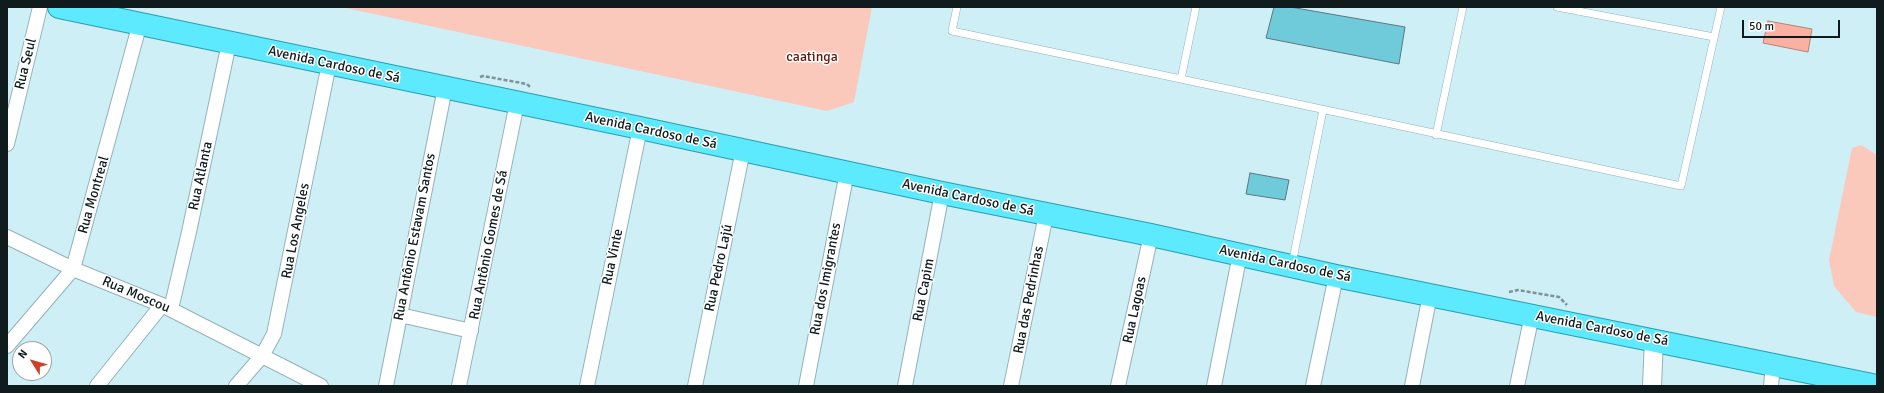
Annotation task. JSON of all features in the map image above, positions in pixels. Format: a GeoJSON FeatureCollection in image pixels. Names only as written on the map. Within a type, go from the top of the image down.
{"type":"FeatureCollection","features":[{"type":"Feature","properties":{"kind":"highway","name":"Avenida Cardoso de Sá"},"geometry":{"type":"LineString","coordinates":[[59,7],[640,128],[1046,215],[1151,235],[1336,276],[1654,339],[1877,386]]}},
{"type":"Feature","properties":{"kind":"street","name":"Rua Seul"},"geometry":{"type":"LineString","coordinates":[[7,144],[40,7]]}},
{"type":"Feature","properties":{"kind":"street","name":"Rua Montreal"},"geometry":{"type":"LineString","coordinates":[[7,346],[73,269],[140,23]]}},
{"type":"Feature","properties":{"kind":"street","name":"Rua Atlanta"},"geometry":{"type":"LineString","coordinates":[[96,386],[166,307],[189,232],[229,43]]}},
{"type":"Feature","properties":{"kind":"street","name":"Rua Los Angeles"},"geometry":{"type":"LineString","coordinates":[[236,386],[262,356],[274,334],[328,64]]}},
{"type":"Feature","properties":{"kind":"street","name":"Rua Antônio Estavam Santos"},"geometry":{"type":"LineString","coordinates":[[386,386],[445,88]]}},
{"type":"Feature","properties":{"kind":"street","name":"Rua Antônio Gomes de Sá"},"geometry":{"type":"LineString","coordinates":[[459,386],[517,103]]}},
{"type":"Feature","properties":{"kind":"street","name":"Rua Vinte"},"geometry":{"type":"LineString","coordinates":[[587,386],[640,128]]}},
{"type":"Feature","properties":{"kind":"street","name":"Rua Pedro Lajú"},"geometry":{"type":"LineString","coordinates":[[695,386],[743,150]]}},
{"type":"Feature","properties":{"kind":"street","name":"Rua dos Imigrantes"},"geometry":{"type":"LineString","coordinates":[[806,386],[847,172]]}},
{"type":"Feature","properties":{"kind":"street","name":"Rua Capim"},"geometry":{"type":"LineString","coordinates":[[905,386],[942,193]]}},
{"type":"Feature","properties":{"kind":"street","name":"Rua das Pedrinhas"},"geometry":{"type":"LineString","coordinates":[[1011,386],[1046,215]]}},
{"type":"Feature","properties":{"kind":"street","name":"Rua Lagoas"},"geometry":{"type":"LineString","coordinates":[[1118,386],[1151,235]]}},
{"type":"Feature","properties":{"kind":"street","name":"Rua Moscou"},"geometry":{"type":"LineString","coordinates":[[7,237],[73,269],[166,307],[321,386]]}},
{"type":"Feature","properties":{"kind":"street"},"geometry":{"type":"LineString","coordinates":[[1214,386],[1240,254]]}},
{"type":"Feature","properties":{"kind":"street"},"geometry":{"type":"LineString","coordinates":[[1313,386],[1336,276]]}},
{"type":"Feature","properties":{"kind":"street"},"geometry":{"type":"LineString","coordinates":[[1412,386],[1430,295]]}},
{"type":"Feature","properties":{"kind":"street"},"geometry":{"type":"LineString","coordinates":[[400,315],[471,332]]}},
{"type":"Feature","properties":{"kind":"street"},"geometry":{"type":"LineString","coordinates":[[1517,386],[1532,315]]}},
{"type":"Feature","properties":{"kind":"street"},"geometry":{"type":"LineString","coordinates":[[1652,386],[1654,339]]}},
{"type":"Feature","properties":{"kind":"street"},"geometry":{"type":"LineString","coordinates":[[1642,386],[1652,363]]}},
{"type":"Feature","properties":{"kind":"street"},"geometry":{"type":"LineString","coordinates":[[1771,386],[1773,364]]}},
{"type":"Feature","properties":{"kind":"lane"},"geometry":{"type":"LineString","coordinates":[[957,7],[952,31],[1681,186],[1721,7]]}},
{"type":"Feature","properties":{"kind":"lane"},"geometry":{"type":"LineString","coordinates":[[1181,79],[1196,7]]}},
{"type":"Feature","properties":{"kind":"lane"},"geometry":{"type":"LineString","coordinates":[[1436,135],[1463,7]]}},
{"type":"Feature","properties":{"kind":"lane"},"geometry":{"type":"LineString","coordinates":[[1557,7],[1714,37]]}},
{"type":"Feature","properties":{"kind":"lane"},"geometry":{"type":"LineString","coordinates":[[1291,266],[1323,110]]}},
{"type":"Feature","properties":{"kind":"green space","name":"caatinga"},"geometry":{"type":"Polygon","coordinates":[[[341,7],[872,7],[854,102],[827,111],[341,7]]]}},
{"type":"Feature","properties":{"kind":"green space"},"geometry":{"type":"Polygon","coordinates":[[[1861,145],[1877,155],[1877,317],[1856,312],[1834,286],[1829,260],[1852,148],[1861,145]]]}},
{"type":"Feature","properties":{"kind":"shaded area"},"geometry":{"type":"Polygon","coordinates":[[[1768,21],[1812,29],[1808,52],[1763,43],[1768,21]]]}},
{"type":"Feature","properties":{"kind":"building"},"geometry":{"type":"Polygon","coordinates":[[[1274,7],[1290,7],[1405,27],[1399,64],[1266,38],[1274,7]]]}},
{"type":"Feature","properties":{"kind":"building"},"geometry":{"type":"Polygon","coordinates":[[[1250,173],[1289,180],[1285,200],[1246,194],[1250,173]]]}}]}
